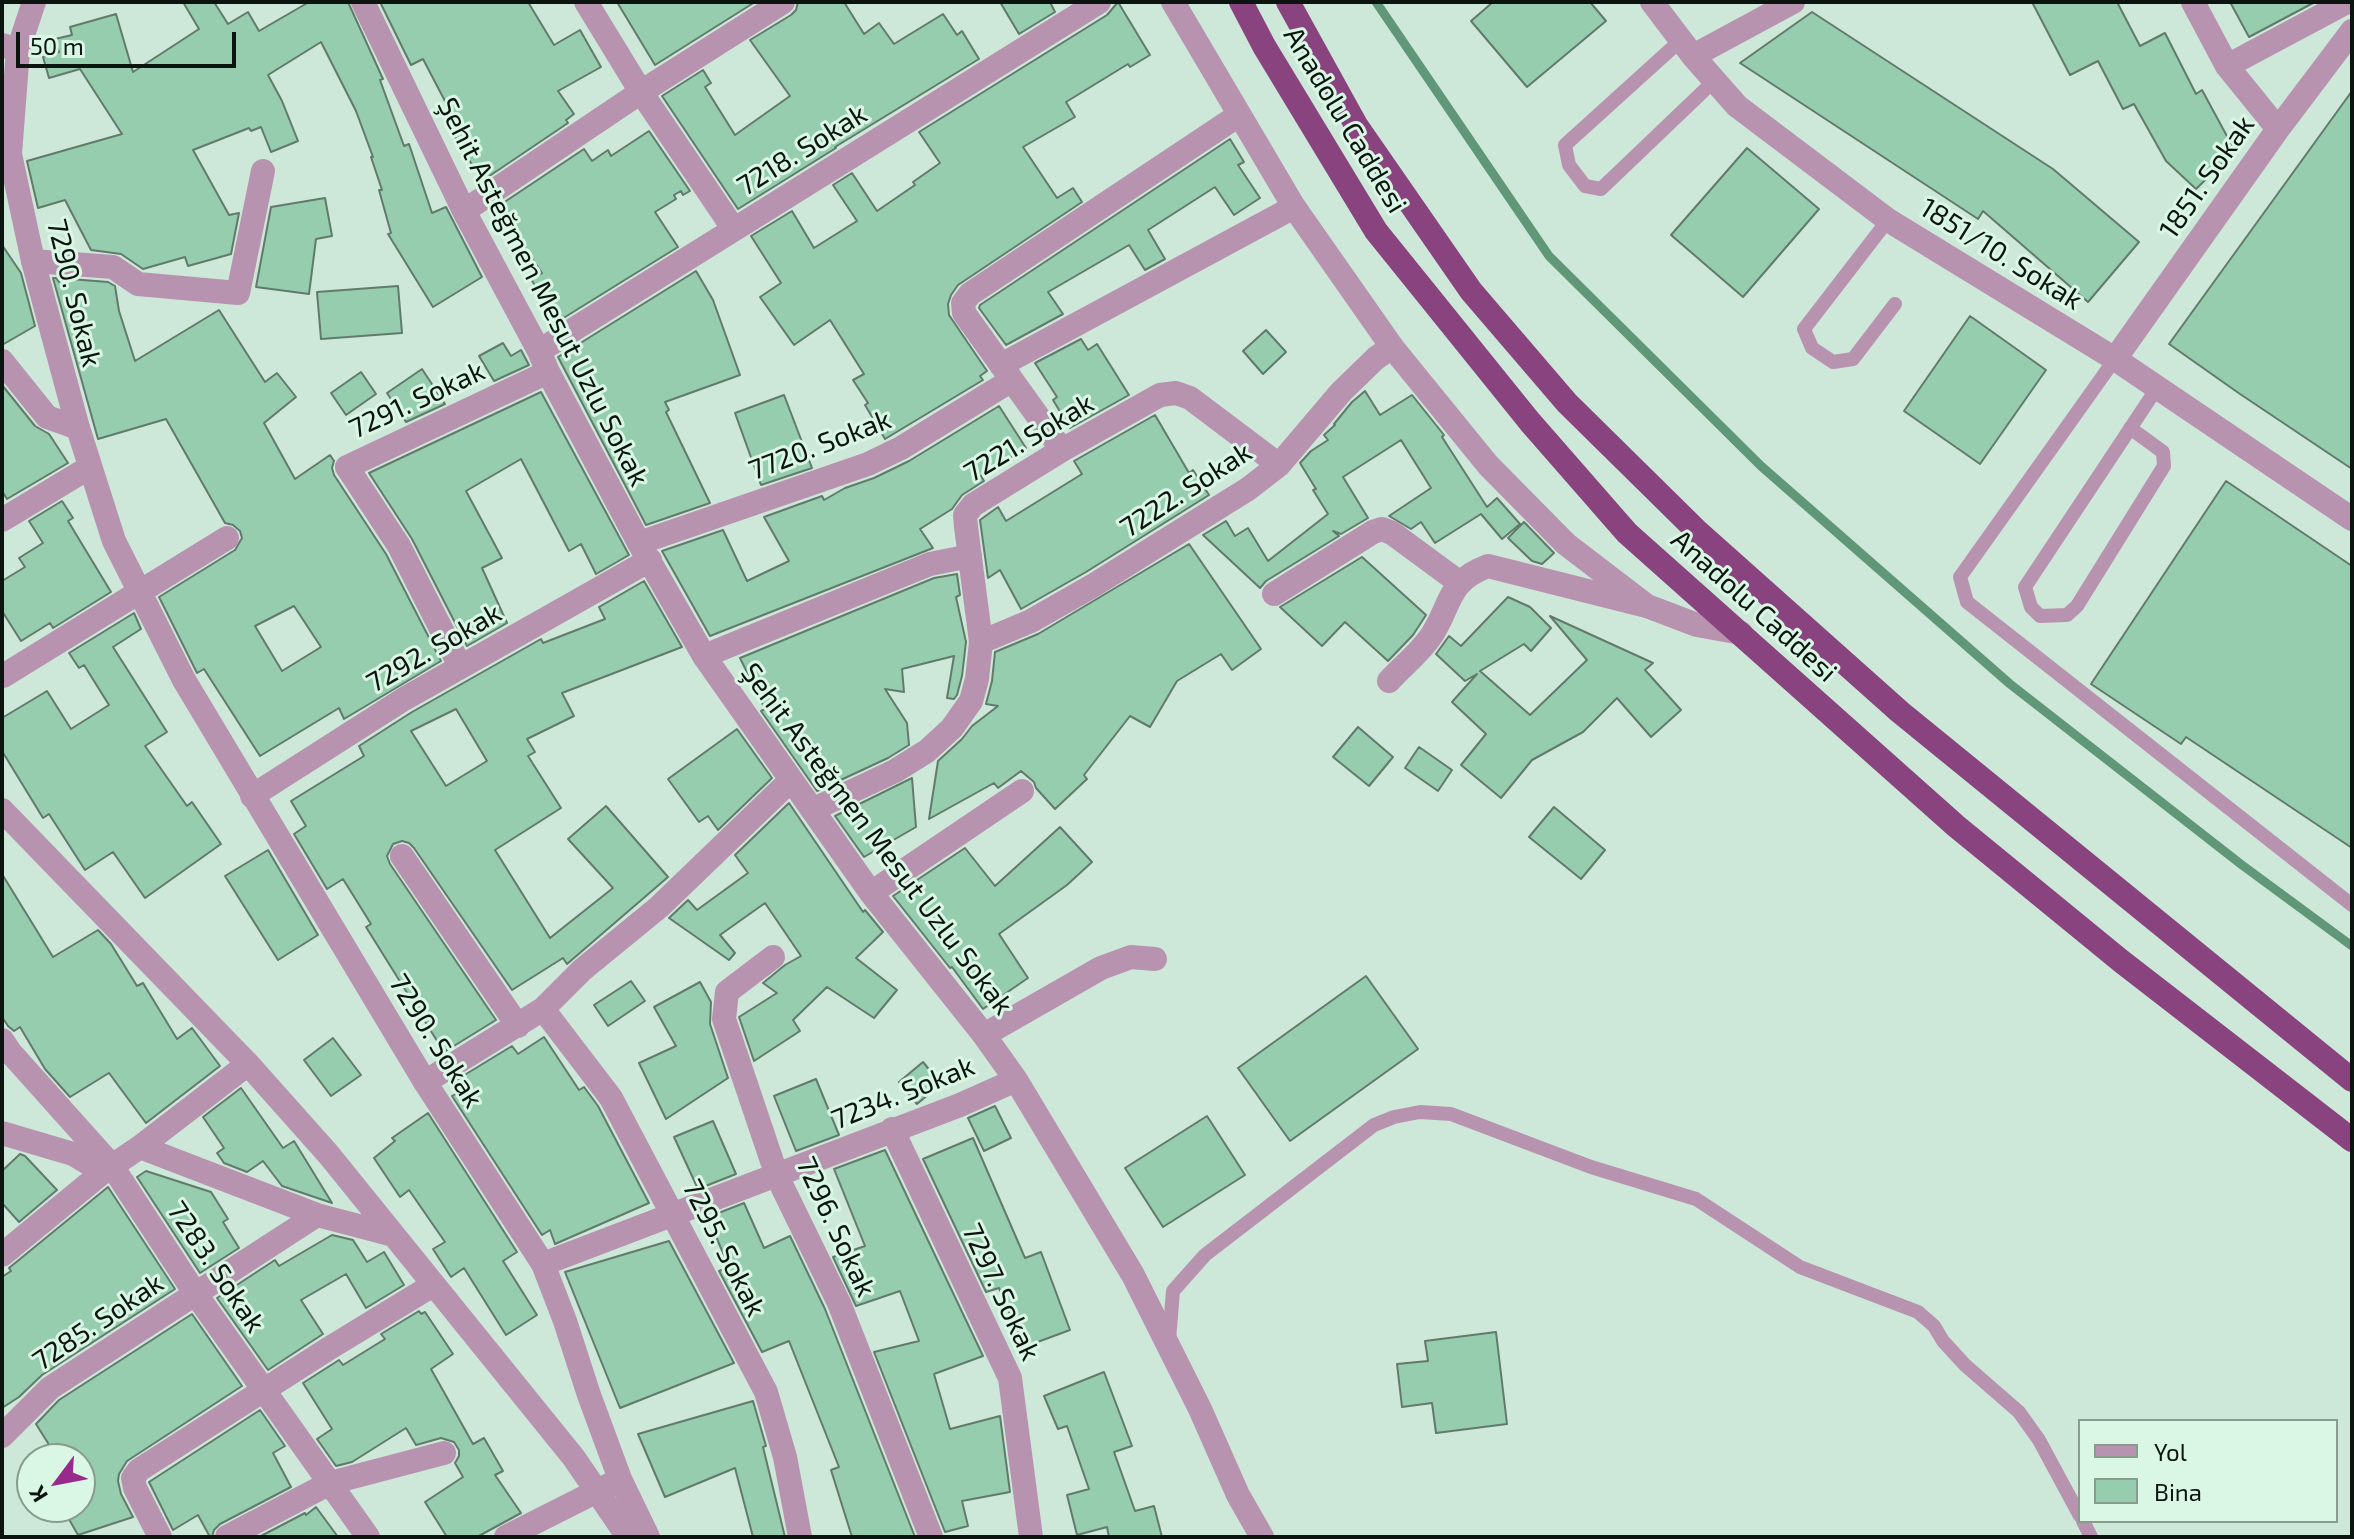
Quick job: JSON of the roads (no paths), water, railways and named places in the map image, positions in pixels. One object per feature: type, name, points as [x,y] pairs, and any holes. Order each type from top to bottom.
[{"type":"highway","name":"Anadolu Caddesi","points":[[1241,2],[1264,46],[1376,231],[1530,422],[1627,533],[1968,835],[2121,961],[2352,1140]]},
{"type":"highway","name":"Anadolu Caddesi","points":[[1288,2],[1356,125],[1471,291],[1567,403],[1698,532],[1900,712],[2352,1080]]},
{"type":"street","name":"7290. Sokak","points":[[34,2],[10,48],[10,154],[33,261],[78,428],[114,541],[184,680],[252,796],[425,1082],[543,1264],[619,1480],[648,1537]]},
{"type":"street","name":"Şehit Asteğmen Mesut Uzlu Sokak","points":[[363,2],[464,211],[644,552],[704,656],[871,893],[1016,1080],[1133,1275],[1200,1409],[1238,1495],[1262,1537]]},
{"type":"street","points":[[586,2],[641,92],[733,228]]},
{"type":"street","points":[[464,211],[641,92],[783,2]]},
{"type":"street","name":"7218. Sokak","points":[[543,362],[733,228],[1099,2]]},
{"type":"street","points":[[1173,2],[1294,207],[1392,347],[1488,465],[1566,544],[1647,606]]},
{"type":"street","name":"1851/10. Sokak","points":[[1652,2],[1737,106],[1888,220],[2115,359],[2352,519]]},
{"type":"street","points":[[1687,48],[1793,2]]},
{"type":"street","points":[[2193,2],[2227,66],[2278,129]]},
{"type":"street","points":[[2227,66],[2347,2]]},
{"type":"street","name":"1851. Sokak","points":[[2115,359],[2278,129],[2352,31]]},
{"type":"street","points":[[1062,450],[964,313],[963,303],[970,294],[1239,115]]},
{"type":"street","points":[[33,261],[113,267],[138,284],[238,293],[263,171]]},
{"type":"street","name":"7720. Sokak","points":[[644,552],[868,464],[901,448],[1006,372],[1294,207]]},
{"type":"street","name":"7222. Sokak","points":[[981,642],[1031,621],[1094,585],[1248,489],[1279,465],[1341,392],[1392,347]]},
{"type":"street","points":[[2,361],[47,417],[78,428]]},
{"type":"street","name":"7291. Sokak","points":[[460,666],[399,546],[347,467],[543,362]]},
{"type":"street","name":"7221. Sokak","points":[[814,809],[895,771],[927,751],[952,728],[971,701],[981,642],[965,515],[973,505],[1160,395],[1176,393],[1190,398],[1279,465]]},
{"type":"street","points":[[2,520],[90,467]]},
{"type":"street","points":[[1274,594],[1382,529],[1392,533],[1460,583]]},
{"type":"street","points":[[3,676],[227,538]]},
{"type":"street","name":"7292. Sokak","points":[[252,796],[644,552]]},
{"type":"street","points":[[704,656],[930,564],[970,556]]},
{"type":"street","points":[[1389,681],[1430,638],[1449,597],[1460,583],[1472,572],[1488,566],[1647,606],[1697,625],[1741,633]]},
{"type":"street","points":[[425,1082],[543,1009],[582,970],[659,907],[791,780]]},
{"type":"street","points":[[871,893],[1022,791]]},
{"type":"street","points":[[2,810],[248,1064],[329,1155],[574,1458],[628,1537]]},
{"type":"street","points":[[402,856],[518,1026]]},
{"type":"street","name":"7296. Sokak","points":[[773,957],[727,992],[724,1019],[777,1176],[839,1303],[931,1537]]},
{"type":"street","points":[[984,1035],[1101,968],[1131,957],[1155,959]]},
{"type":"street","name":"7295. Sokak","points":[[543,1009],[611,1098],[766,1392],[785,1457],[800,1537]]},
{"type":"street","name":"7283. Sokak","points":[[5,1050],[108,1169],[368,1537]]},
{"type":"street","points":[[2,1255],[108,1169],[248,1064]]},
{"type":"street","name":"7234. Sokak","points":[[543,1264],[960,1105],[1016,1080]]},
{"type":"street","name":"7297. Sokak","points":[[892,1129],[1010,1378],[1031,1537]]},
{"type":"street","points":[[2,1133],[73,1154],[108,1169]]},
{"type":"street","points":[[140,1147],[317,1215],[393,1235]]},
{"type":"street","name":"7285. Sokak","points":[[2,1436],[50,1388],[317,1215]]},
{"type":"street","points":[[160,1537],[135,1488],[133,1478],[139,1470],[433,1285]]},
{"type":"street","points":[[227,1537],[330,1483],[444,1453]]},
{"type":"street","points":[[506,1537],[619,1480]]},
{"type":"lane","points":[[1687,48],[1565,145],[1569,165],[1585,186],[1601,189],[1714,81]]},
{"type":"lane","points":[[1888,220],[1804,329],[1812,348],[1833,362],[1853,359],[1895,304]]},
{"type":"lane","points":[[2115,359],[1960,577],[1967,602],[2352,905]]},
{"type":"lane","points":[[2130,428],[2163,452],[2164,466],[2077,606],[2067,615],[2040,616],[2031,607],[2025,587],[2130,428],[2157,388]]},
{"type":"lane","points":[[1169,1346],[1173,1291],[1205,1255],[1374,1125],[1420,1112],[1451,1114],[1591,1167],[1696,1199],[1800,1267],[1918,1312],[1934,1326],[1965,1365],[2019,1412],[2039,1440],[2078,1512]]},
{"type":"waterway","points":[[1376,2],[1549,256],[1761,466],[2010,684],[2242,865],[2352,946]]}]
